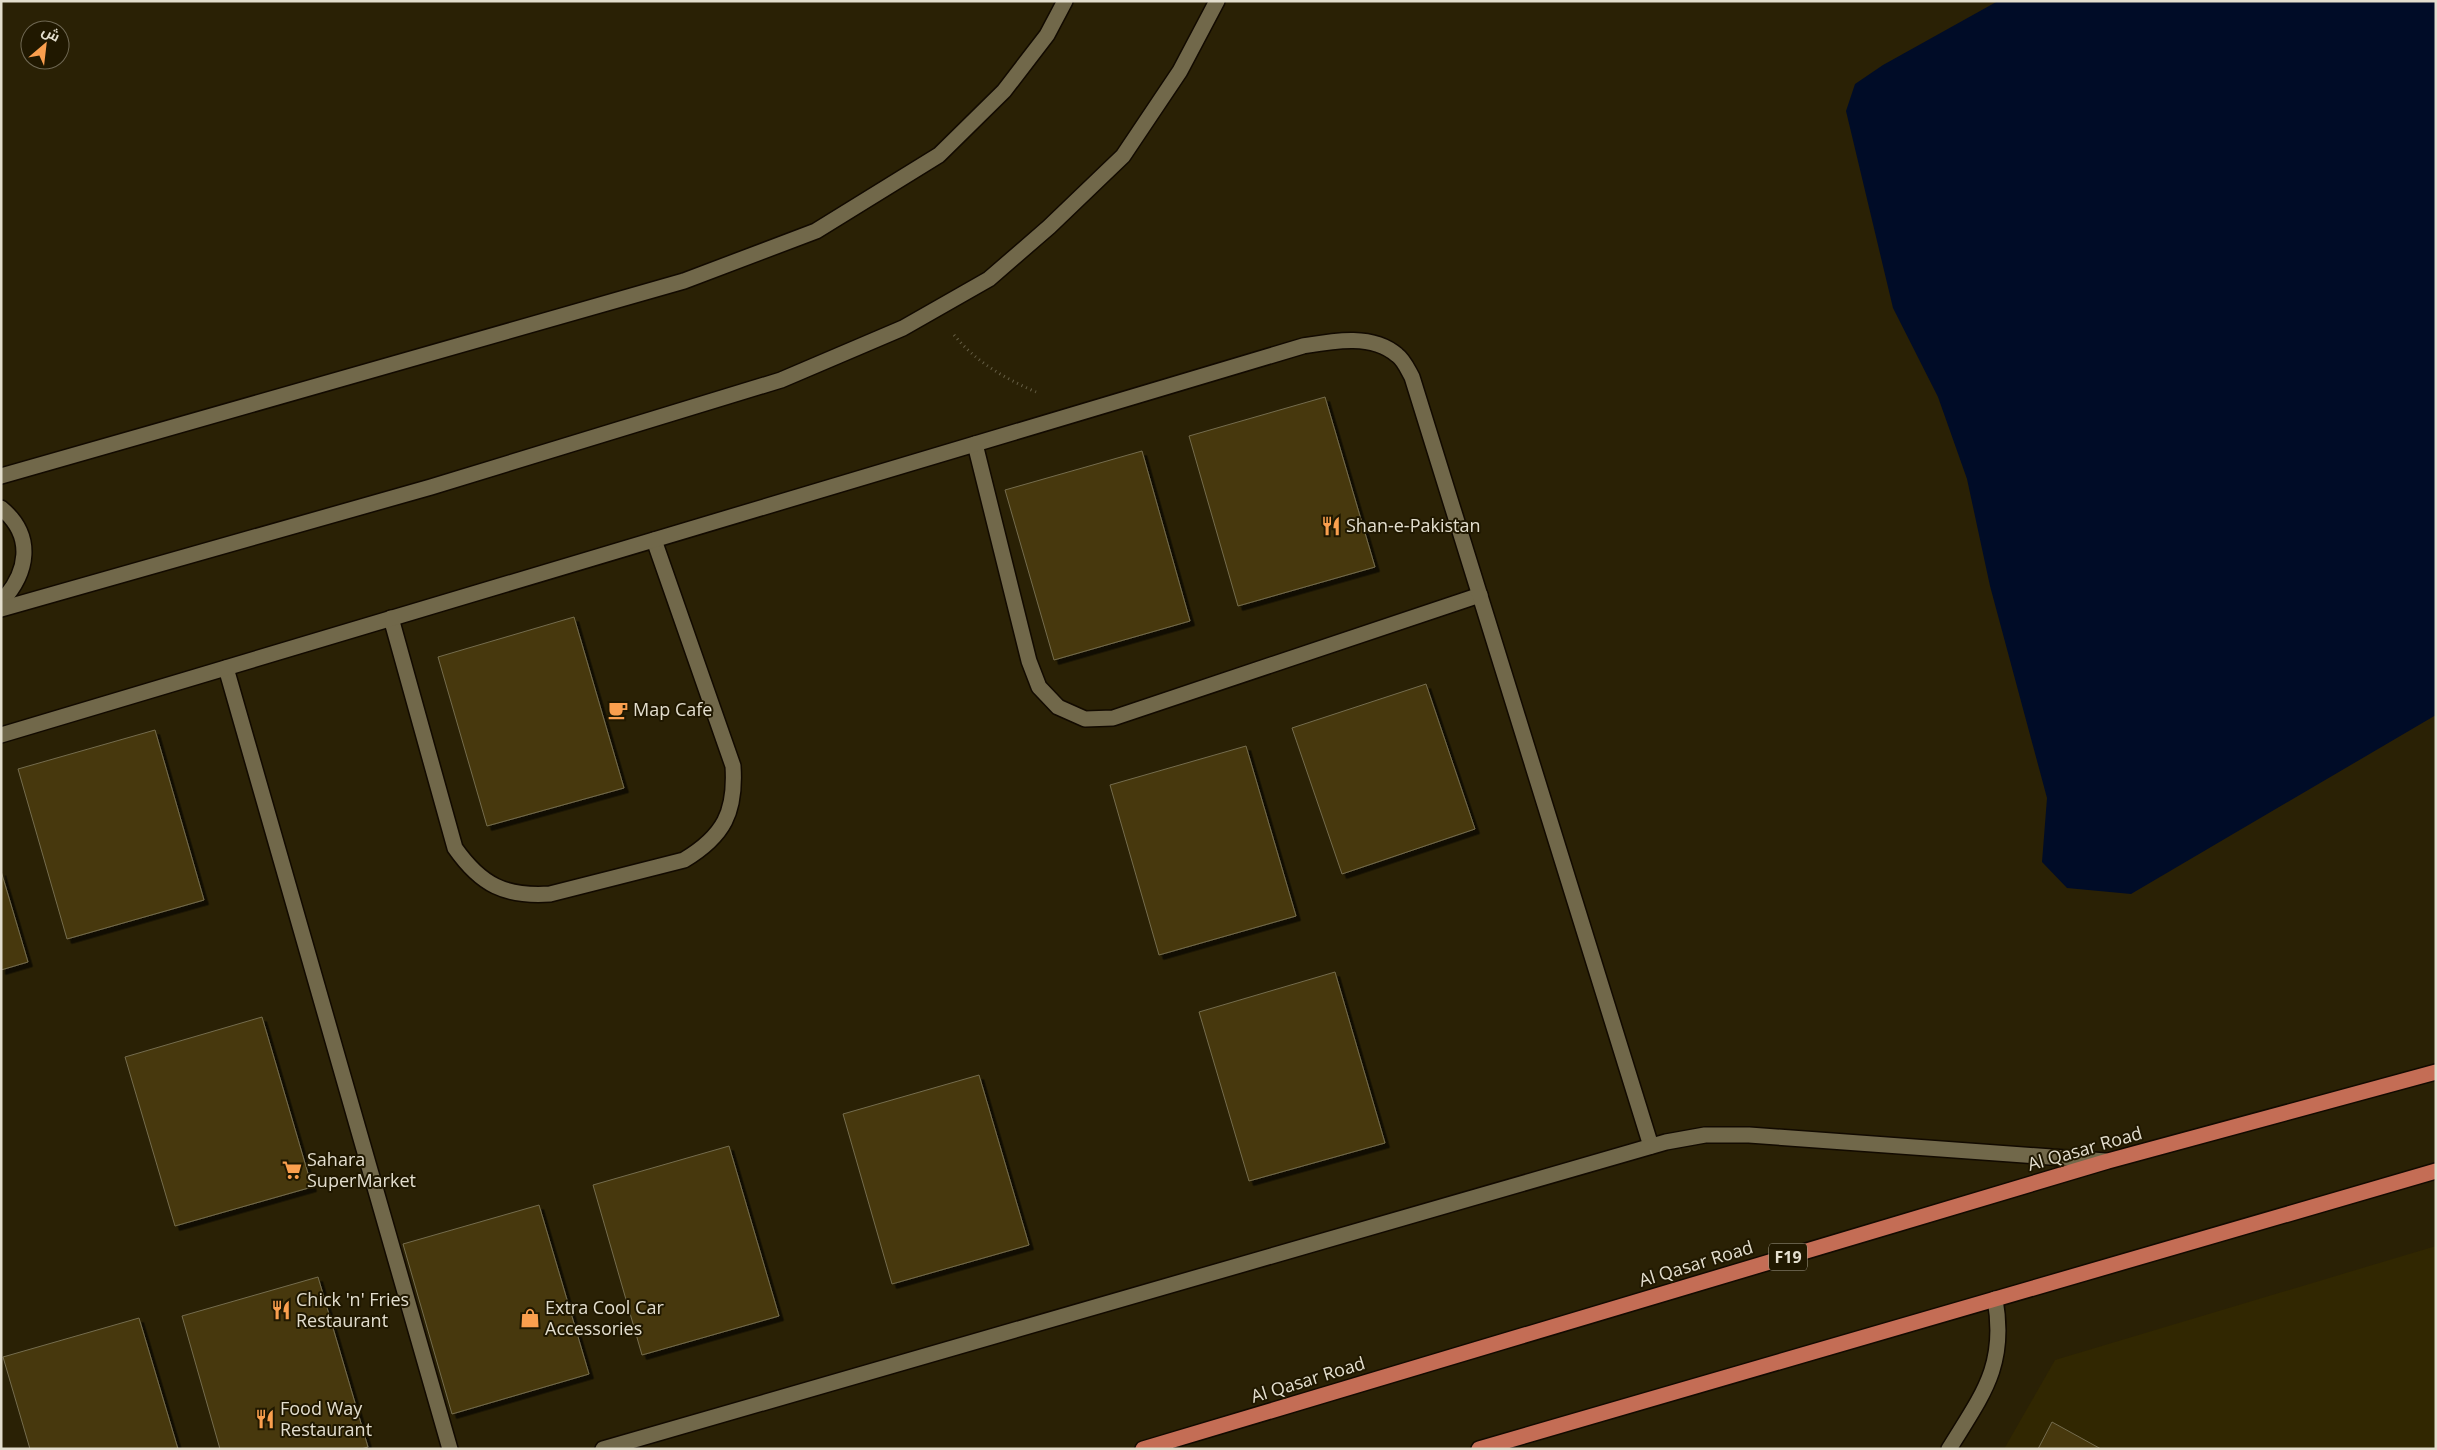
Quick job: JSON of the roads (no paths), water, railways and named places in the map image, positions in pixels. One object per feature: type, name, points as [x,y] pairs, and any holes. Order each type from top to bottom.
[{"type":"main road","name":"Al Qasar Road","points":[[1142,1449],[2108,1162],[2436,1072]]},
{"type":"main road","points":[[1479,1449],[2436,1171]]},
{"type":"street","points":[[1,476],[684,281],[816,231],[939,155],[1004,92],[1046,35],[1065,1]]},
{"type":"street","points":[[1,609],[431,488],[781,380],[903,328],[989,279],[1048,227],[1123,156],[1180,71],[1217,1]]},
{"type":"street","points":[[1,735],[1302,346],[1340,339],[1382,346],[1398,355],[1412,378],[1650,1146]]},
{"type":"street","points":[[974,444],[1029,661],[1038,687],[1058,707],[1085,719],[1113,718],[1480,596]]},
{"type":"street","points":[[1,508],[10,516],[23,539],[24,564],[12,590],[1,602]]},
{"type":"street","points":[[391,618],[455,848],[468,866],[485,881],[505,891],[528,895],[550,894],[684,860],[709,843],[720,831],[730,811],[735,789],[734,766],[654,540]]},
{"type":"street","points":[[226,668],[450,1449]]},
{"type":"street","points":[[603,1449],[1650,1146],[1706,1135],[1749,1135],[2108,1162]]},
{"type":"street","points":[[1949,1449],[1988,1383],[1995,1363],[1999,1342],[1995,1299]]},
{"type":"water","points":[[1998,1],[2436,1],[2436,715],[2131,894],[2067,888],[2042,862],[2047,798],[1990,586],[1967,479],[1938,397],[1893,308],[1846,111],[1855,84],[1883,65]]},
{"type":"place","name":"Shan-e-Pakistan","points":[[1331,526]]},
{"type":"place","name":"Map Cafe","points":[[618,710]]},
{"type":"place","name":"Sahara SuperMarket","points":[[292,1170]]},
{"type":"place","name":"Chick 'n' Fries Restaurant","points":[[281,1310]]},
{"type":"place","name":"Extra Cool Car Accessories","points":[[530,1318]]},
{"type":"place","name":"Food Way Restaurant","points":[[265,1419]]}]
